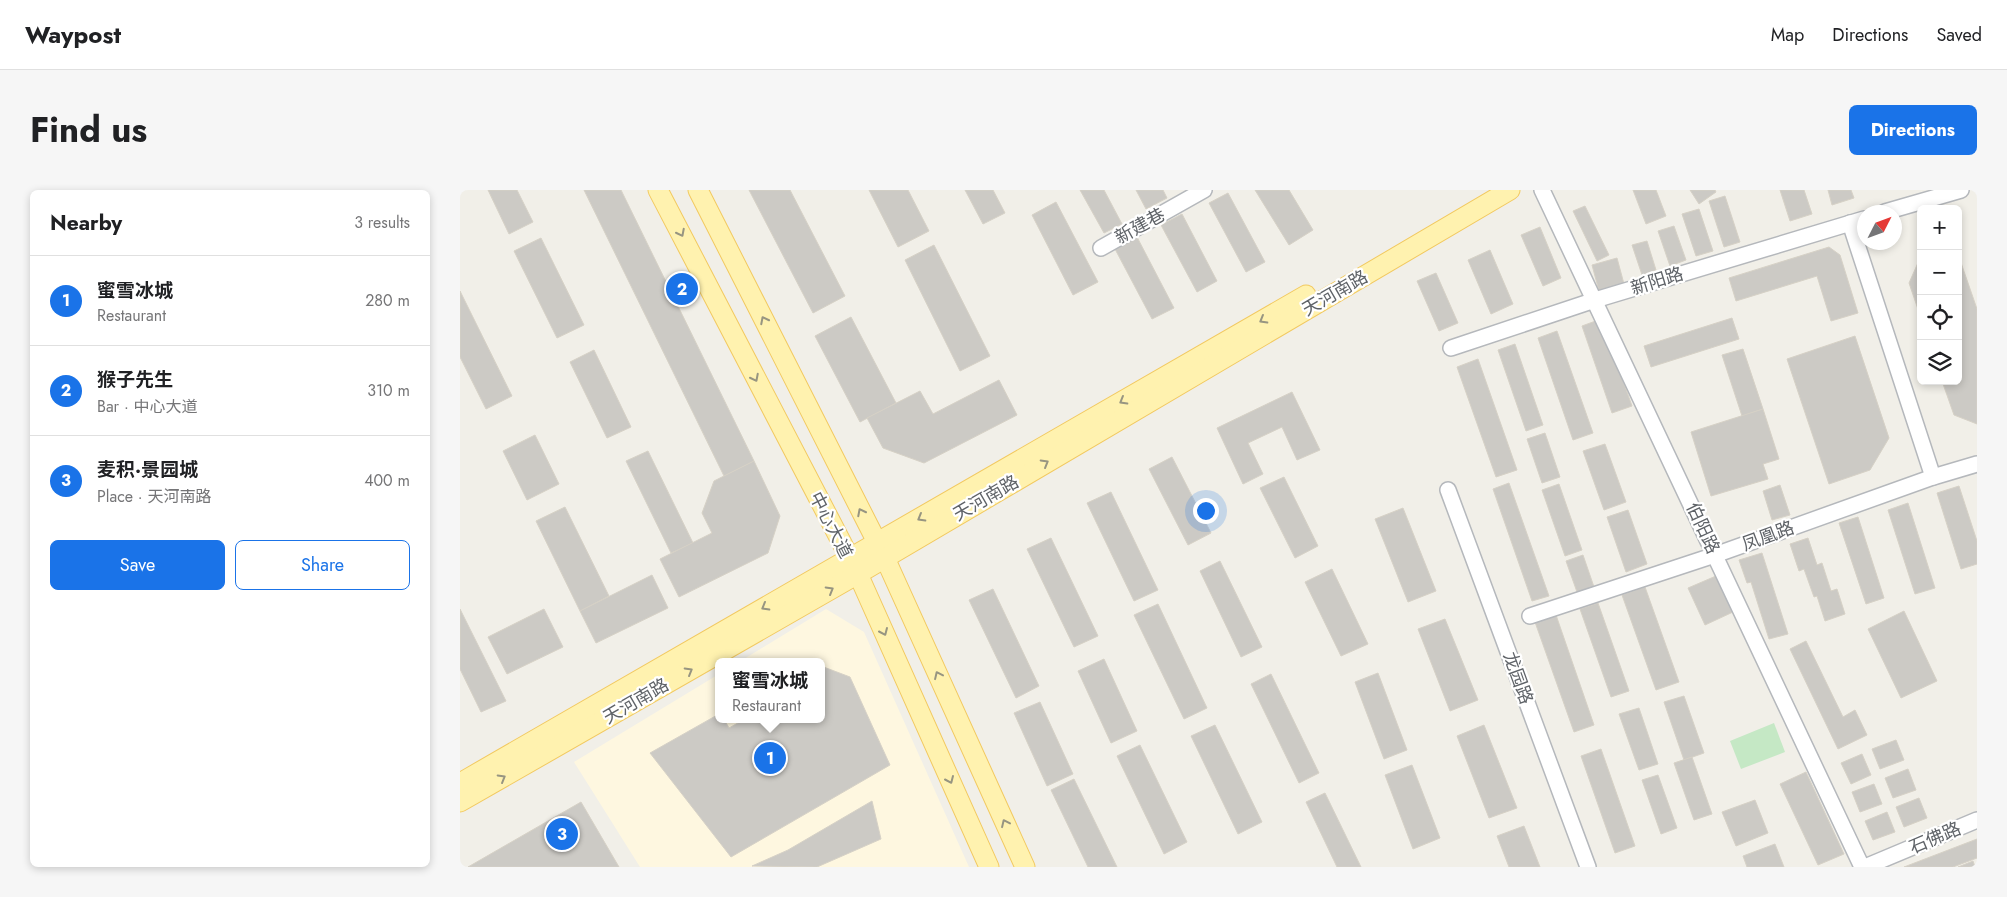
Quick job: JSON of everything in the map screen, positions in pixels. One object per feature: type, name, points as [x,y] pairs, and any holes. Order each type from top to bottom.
[{"type":"main road","name":"中心大道","points":[[658,190],[853,567],[989,867]]},
{"type":"main road","name":"中心大道","points":[[698,190],[881,551],[1025,867]]},
{"type":"main road","name":"天河南路","points":[[881,551],[1487,190]]},
{"type":"main road","name":"天河南路","points":[[460,783],[853,567],[1510,190]]},
{"type":"main road","name":"天河南路","points":[[460,802],[853,567]]},
{"type":"street","name":"新建巷","points":[[1101,248],[1204,190]]},
{"type":"street","name":"伯阳路","points":[[1542,190],[1864,867]]},
{"type":"street","points":[[1902,207],[1960,190]]},
{"type":"street","name":"新阳路","points":[[1451,348],[1595,300],[1857,221]]},
{"type":"street","points":[[1850,223],[1933,477]]},
{"type":"street","name":"凤凰路","points":[[1530,616],[1716,555],[1933,477],[1977,464]]},
{"type":"street","name":"龙园路","points":[[1448,490],[1588,867]]},
{"type":"street","name":"石佛路","points":[[1864,867],[1977,820]]},
{"type":"shaded area","points":[[826,609],[864,632],[969,867],[640,867],[574,762],[715,676],[715,723],[825,723],[825,658],[746,658]]},
{"type":"green space","points":[[1774,723],[1785,752],[1741,769],[1730,741]]},
{"type":"building","points":[[488,190],[517,190],[533,222],[509,234]]},
{"type":"building","points":[[584,190],[621,190],[754,461],[724,476]]},
{"type":"building","points":[[749,190],[790,190],[845,296],[813,313]]},
{"type":"building","points":[[869,190],[908,190],[929,231],[898,247]]},
{"type":"building","points":[[965,190],[993,190],[1005,213],[983,224]]},
{"type":"building","points":[[1080,190],[1104,190],[1122,224],[1104,233]]},
{"type":"building","points":[[1136,190],[1163,190],[1167,198],[1146,209]]},
{"type":"building","points":[[1255,190],[1289,190],[1313,230],[1289,245]]},
{"type":"building","points":[[1633,190],[1656,190],[1666,216],[1646,224]]},
{"type":"building","points":[[1690,190],[1715,190],[1716,192],[1699,204]]},
{"type":"building","points":[[1780,190],[1804,190],[1812,214],[1790,221]]},
{"type":"building","points":[[1828,190],[1851,190],[1854,198],[1832,205]]},
{"type":"building","points":[[1228,193],[1265,262],[1246,272],[1209,203]]},
{"type":"building","points":[[1725,196],[1740,242],[1724,247],[1709,201]]},
{"type":"building","points":[[1056,202],[1098,282],[1073,295],[1032,215]]},
{"type":"building","points":[[1585,206],[1609,255],[1597,261],[1573,211]]},
{"type":"building","points":[[1699,209],[1713,251],[1696,256],[1682,214]]},
{"type":"building","points":[[1182,214],[1217,281],[1197,292],[1161,225]]},
{"type":"building","points":[[1674,226],[1686,260],[1670,266],[1658,231]]},
{"type":"building","points":[[1540,227],[1561,278],[1543,286],[1521,235]]},
{"type":"building","points":[[1137,237],[1174,308],[1152,319],[1115,249]]},
{"type":"building","points":[[541,238],[584,325],[557,338],[514,251]]},
{"type":"building","points":[[1647,241],[1656,270],[1642,275],[1632,245]]},
{"type":"building","points":[[934,245],[990,356],[960,371],[905,260]]},
{"type":"building","points":[[1829,247],[1840,255],[1858,313],[1831,321],[1817,276],[1736,301],[1729,278]]},
{"type":"building","points":[[1490,250],[1513,304],[1491,314],[1468,260]]},
{"type":"building","points":[[1617,258],[1624,284],[1599,291],[1592,265]]},
{"type":"building","points":[[1917,265],[1917,306],[1909,283]]},
{"type":"building","points":[[1962,266],[1977,309],[1977,424],[1954,415],[1943,385],[1962,385]]},
{"type":"building","points":[[1436,273],[1458,323],[1439,331],[1417,281]]},
{"type":"building","points":[[460,291],[512,396],[486,409],[460,357]]},
{"type":"building","points":[[851,317],[896,403],[860,422],[815,336]]},
{"type":"building","points":[[1732,318],[1739,339],[1651,367],[1644,346]]},
{"type":"building","points":[[1601,319],[1632,406],[1612,413],[1582,326]]},
{"type":"building","points":[[1557,331],[1593,433],[1573,440],[1538,338]]},
{"type":"building","points":[[1855,336],[1889,438],[1870,470],[1829,484],[1787,359]]},
{"type":"building","points":[[1515,344],[1543,425],[1526,431],[1498,350]]},
{"type":"building","points":[[1743,349],[1763,409],[1742,416],[1722,355]]},
{"type":"building","points":[[594,350],[631,427],[607,438],[570,362]]},
{"type":"building","points":[[1478,359],[1517,470],[1496,477],[1457,367]]},
{"type":"building","points":[[999,380],[1017,415],[924,463],[883,448],[867,418],[920,391],[933,414]]},
{"type":"building","points":[[1292,392],[1320,450],[1297,460],[1282,427],[1248,443],[1263,474],[1243,484],[1217,428]]},
{"type":"building","points":[[1763,409],[1779,459],[1763,464],[1768,479],[1711,496],[1691,432]]},
{"type":"building","points":[[1545,433],[1560,477],[1542,483],[1527,439]]},
{"type":"building","points":[[535,435],[559,484],[527,500],[503,451]]},
{"type":"building","points":[[1605,444],[1626,502],[1604,510],[1583,451]]},
{"type":"building","points":[[648,451],[693,543],[671,553],[626,461]]},
{"type":"building","points":[[1172,457],[1211,533],[1188,545],[1149,469]]},
{"type":"building","points":[[754,461],[780,516],[768,553],[679,597],[660,559],[712,533],[702,513],[714,481]]},
{"type":"building","points":[[1284,477],[1318,546],[1295,558],[1260,488]]},
{"type":"building","points":[[1509,483],[1549,596],[1532,601],[1493,489]]},
{"type":"building","points":[[1559,484],[1582,550],[1565,556],[1542,490]]},
{"type":"building","points":[[1780,485],[1790,515],[1772,520],[1763,491]]},
{"type":"building","points":[[1959,486],[1977,541],[1977,564],[1961,569],[1937,493]]},
{"type":"building","points":[[1111,492],[1158,590],[1134,601],[1087,503]]},
{"type":"building","points":[[1908,503],[1935,588],[1915,594],[1888,510]]},
{"type":"building","points":[[565,507],[609,596],[580,611],[536,521]]},
{"type":"building","points":[[1403,508],[1436,591],[1408,602],[1375,519]]},
{"type":"building","points":[[1628,510],[1647,564],[1626,572],[1607,517]]},
{"type":"building","points":[[1858,517],[1884,598],[1866,604],[1839,523]]},
{"type":"building","points":[[1051,538],[1098,636],[1074,647],[1027,549]]},
{"type":"building","points":[[1808,538],[1817,565],[1822,563],[1831,591],[1837,589],[1845,614],[1825,621],[1817,596],[1814,597],[1804,569],[1799,571],[1790,544]]},
{"type":"building","points":[[1762,553],[1788,634],[1769,639],[1751,582],[1747,583],[1739,560]]},
{"type":"building","points":[[1583,555],[1594,587],[1577,592],[1566,561]]},
{"type":"building","points":[[1220,561],[1262,647],[1241,657],[1200,571]]},
{"type":"building","points":[[1332,569],[1368,644],[1341,656],[1305,582]]},
{"type":"building","points":[[652,575],[668,608],[596,643],[580,611]]},
{"type":"building","points":[[1716,576],[1733,612],[1705,625],[1688,588]]},
{"type":"building","points":[[1645,587],[1679,682],[1656,690],[1622,595]]},
{"type":"building","points":[[993,589],[1039,686],[1016,698],[969,600]]},
{"type":"building","points":[[1598,603],[1629,691],[1611,697],[1580,609]]},
{"type":"building","points":[[1158,604],[1207,708],[1184,719],[1134,615]]},
{"type":"building","points":[[460,609],[506,701],[481,712],[460,669]]},
{"type":"building","points":[[544,609],[563,647],[507,674],[488,637]]},
{"type":"building","points":[[1904,611],[1937,681],[1901,698],[1868,629]]},
{"type":"building","points":[[1556,615],[1594,725],[1574,732],[1535,622]]},
{"type":"building","points":[[1445,619],[1478,700],[1450,711],[1418,629]]},
{"type":"building","points":[[1806,641],[1843,717],[1855,710],[1867,735],[1838,749],[1790,649]]},
{"type":"building","points":[[1104,659],[1137,731],[1111,743],[1078,671]]},
{"type":"building","points":[[825,668],[850,677],[890,765],[731,857],[650,753],[715,716],[715,723],[726,723],[729,728],[738,723],[825,723]]},
{"type":"building","points":[[1378,673],[1407,750],[1384,759],[1355,682]]},
{"type":"building","points":[[1271,674],[1319,773],[1299,783],[1251,684]]},
{"type":"building","points":[[1684,696],[1704,753],[1684,760],[1664,702]]},
{"type":"building","points":[[1040,702],[1073,774],[1047,786],[1014,713]]},
{"type":"building","points":[[1639,708],[1658,764],[1639,770],[1619,714]]},
{"type":"building","points":[[1215,725],[1262,822],[1238,834],[1191,736]]},
{"type":"building","points":[[1484,725],[1517,808],[1489,818],[1457,736]]},
{"type":"building","points":[[1896,740],[1904,760],[1880,769],[1872,749]]},
{"type":"building","points":[[1140,745],[1187,842],[1164,854],[1117,756]]},
{"type":"building","points":[[1601,749],[1635,846],[1615,853],[1581,756]]},
{"type":"building","points":[[1862,754],[1871,775],[1851,784],[1841,763]]},
{"type":"building","points":[[1692,757],[1712,814],[1694,820],[1674,763]]},
{"type":"building","points":[[1412,765],[1440,838],[1413,849],[1385,775]]},
{"type":"building","points":[[1908,769],[1916,790],[1893,798],[1885,778]]},
{"type":"building","points":[[1806,772],[1844,854],[1818,865],[1780,784]]},
{"type":"building","points":[[1658,775],[1677,828],[1661,834],[1642,780]]},
{"type":"building","points":[[1074,779],[1117,867],[1088,867],[1051,790]]},
{"type":"building","points":[[1874,784],[1882,804],[1860,812],[1852,792]]},
{"type":"building","points":[[1325,793],[1361,867],[1337,867],[1306,802]]},
{"type":"building","points":[[1919,798],[1927,818],[1904,827],[1896,807]]},
{"type":"building","points":[[1755,800],[1768,833],[1736,846],[1722,812]]},
{"type":"building","points":[[872,801],[881,839],[817,867],[752,866],[788,850]]},
{"type":"building","points":[[581,802],[619,867],[468,867]]},
{"type":"building","points":[[1887,812],[1895,832],[1873,840],[1865,821]]},
{"type":"building","points":[[1524,826],[1540,867],[1509,867],[1497,836]]},
{"type":"building","points":[[1977,839],[1977,858],[1953,867],[1904,867]]},
{"type":"building","points":[[1775,844],[1784,867],[1747,867],[1743,856]]},
{"type":"building","points":[[1973,861],[1975,867],[1958,867]]},
{"type":"place","name":"猴子先生","points":[[682,289]]},
{"type":"place","name":"蜜雪冰城","points":[[770,758]]},
{"type":"place","name":"麦积·景园城","points":[[562,834]]}]
